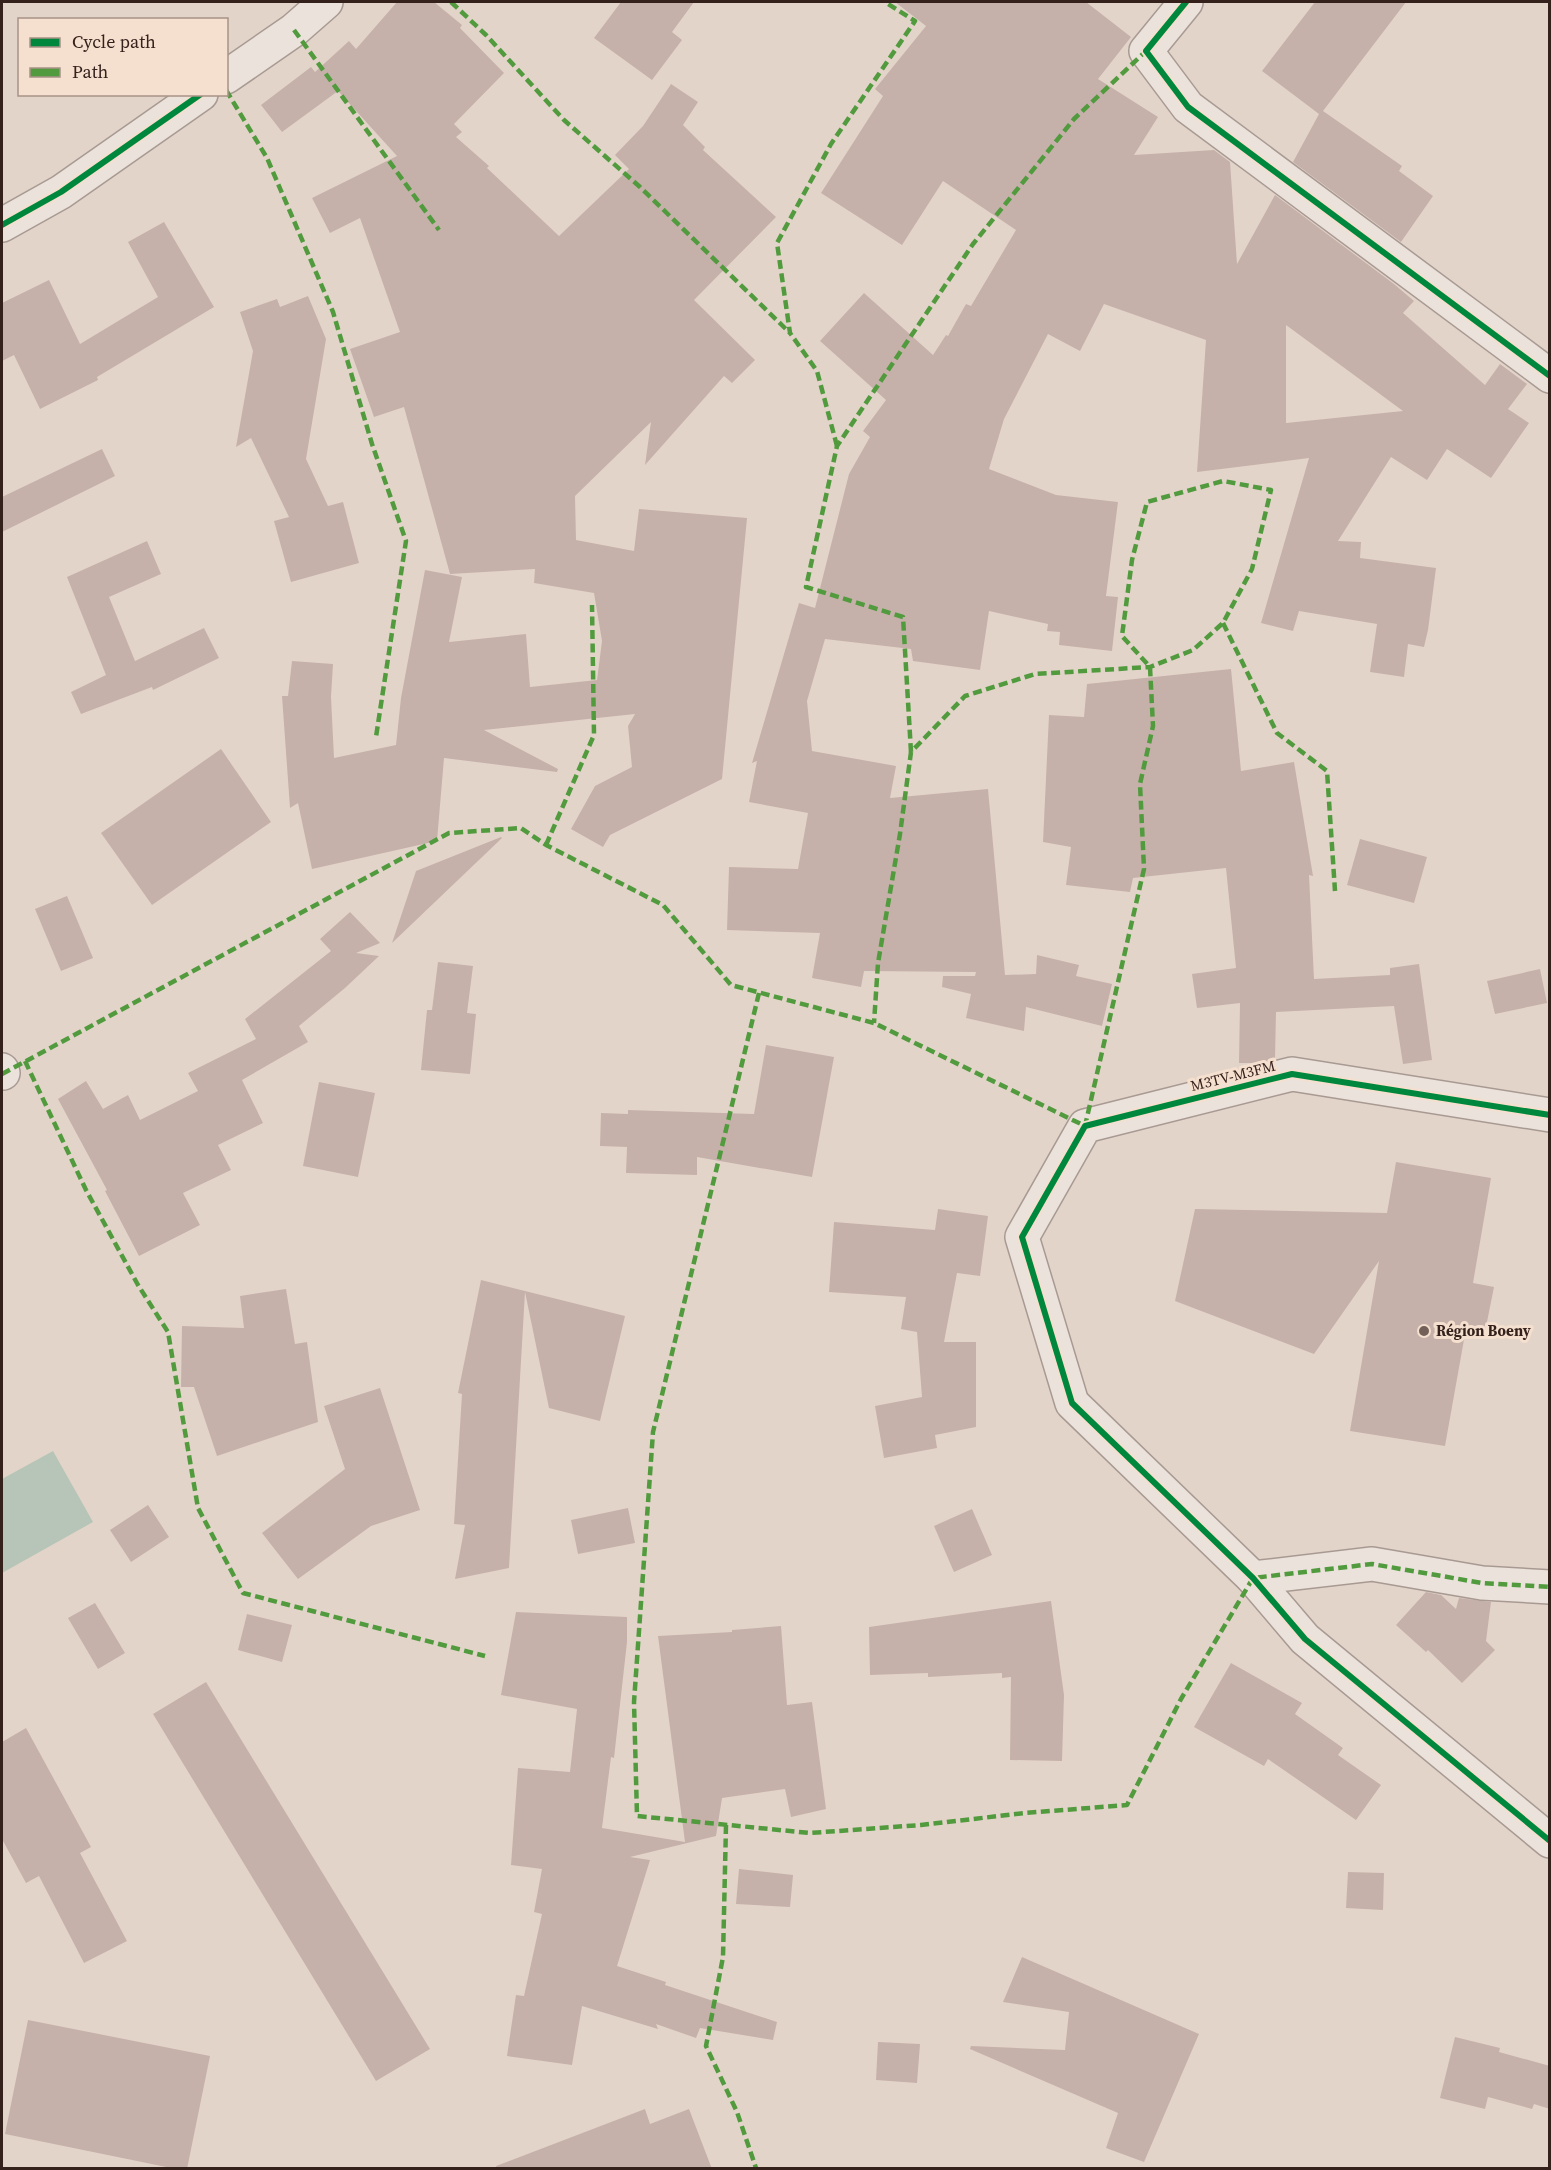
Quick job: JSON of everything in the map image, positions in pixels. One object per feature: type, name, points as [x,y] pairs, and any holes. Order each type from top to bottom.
[{"type":"street","points":[[228,76],[294,30],[326,2]]},
{"type":"street","points":[[1186,2],[1146,51],[1188,107],[1550,376]]},
{"type":"street","points":[[2,225],[61,192],[198,96]]},
{"type":"street","name":"M3TV-M3FM","points":[[1252,1578],[1072,1403],[1022,1237],[1084,1126],[1292,1074],[1550,1115]]},
{"type":"street","points":[[1252,1578],[1371,1564],[1482,1583],[1550,1587]]},
{"type":"street","points":[[1252,1578],[1305,1639],[1550,1841]]},
{"type":"shaded area","points":[[53,1451],[93,1522],[2,1573],[2,1479]]},
{"type":"building","points":[[397,2],[434,2],[462,25],[460,28],[504,73],[454,124],[462,132],[456,137],[489,166],[487,168],[559,236],[629,169],[615,155],[643,126],[671,84],[698,102],[683,125],[705,147],[703,150],[776,217],[694,300],[755,360],[732,383],[724,376],[645,465],[651,422],[575,496],[576,540],[634,551],[639,509],[747,518],[722,779],[610,835],[603,847],[571,829],[595,786],[632,767],[628,726],[635,714],[484,730],[558,769],[557,772],[444,758],[437,841],[312,869],[298,803],[290,808],[282,696],[288,696],[292,661],[333,664],[331,697],[334,758],[396,745],[401,698],[425,570],[462,577],[449,642],[526,634],[530,687],[597,680],[602,641],[594,593],[534,583],[535,569],[450,574],[404,407],[374,417],[350,349],[400,332],[360,218],[330,233],[312,198],[397,156],[338,91],[282,132],[261,105],[311,67],[315,72],[349,41],[356,49]]},
{"type":"building","points":[[621,2],[694,2],[672,32],[682,40],[652,80],[594,38]]},
{"type":"building","points":[[895,2],[1086,2],[1131,37],[1098,79],[1158,117],[1134,155],[1214,150],[1230,162],[1237,264],[1275,195],[1414,301],[1403,313],[1485,385],[1500,364],[1527,384],[1508,409],[1529,423],[1491,478],[1447,449],[1427,480],[1391,457],[1338,541],[1361,542],[1360,558],[1436,568],[1424,647],[1408,644],[1404,677],[1370,672],[1377,624],[1299,611],[1293,631],[1261,623],[1309,458],[1197,472],[1206,340],[1104,304],[1080,351],[1048,334],[1004,419],[989,469],[1056,495],[1118,502],[1106,596],[1118,597],[1112,651],[1059,645],[1060,632],[1047,631],[1048,624],[989,611],[980,670],[913,661],[911,649],[825,639],[807,701],[812,751],[896,766],[890,798],[988,789],[1005,975],[1036,974],[1037,955],[1079,965],[1076,976],[1112,984],[1102,1026],[1026,1007],[1024,1031],[966,1018],[971,994],[942,987],[943,976],[975,976],[976,972],[864,971],[861,987],[812,978],[820,933],[727,930],[729,867],[798,869],[808,813],[749,802],[757,761],[752,763],[799,603],[815,608],[849,474],[870,437],[863,431],[886,400],[820,341],[864,293],[933,355],[946,335],[948,336],[966,304],[971,306],[1016,230],[943,181],[902,245],[821,193],[883,96],[875,89],[926,26]],"holes":[[[1286,325],[1403,411],[1286,423]]]},
{"type":"building","points":[[1315,2],[1406,2],[1323,111],[1402,166],[1399,171],[1433,196],[1401,242],[1293,162],[1319,114],[1262,71]]},
{"type":"building","points":[[164,222],[214,307],[97,377],[98,380],[40,409],[14,355],[2,361],[2,303],[49,280],[80,344],[158,297],[128,242]]},
{"type":"building","points":[[308,296],[326,339],[306,459],[328,506],[343,502],[359,563],[291,582],[274,521],[289,517],[251,438],[236,447],[253,351],[240,312],[277,299],[280,307]]},
{"type":"building","points":[[102,449],[115,476],[2,532],[2,497]]},
{"type":"building","points":[[147,541],[161,574],[109,597],[135,661],[204,628],[219,658],[153,690],[152,687],[81,714],[71,692],[106,675],[67,577]]},
{"type":"building","points":[[1231,669],[1241,771],[1294,762],[1313,876],[1309,875],[1314,979],[1390,975],[1390,968],[1419,964],[1432,1060],[1403,1064],[1394,1006],[1276,1012],[1275,1059],[1257,1063],[1239,1063],[1240,1003],[1197,1008],[1192,974],[1236,968],[1226,868],[1133,878],[1130,892],[1066,885],[1071,847],[1043,842],[1049,715],[1084,717],[1087,684]]},
{"type":"building","points":[[221,749],[271,822],[152,905],[101,833]]},
{"type":"building","points":[[502,838],[392,943],[416,871]]},
{"type":"building","points":[[1360,839],[1427,857],[1414,903],[1347,885]]},
{"type":"building","points":[[67,896],[93,958],[61,971],[35,909]]},
{"type":"building","points":[[350,912],[380,943],[356,953],[379,956],[299,1026],[308,1042],[242,1080],[263,1123],[218,1145],[231,1170],[183,1193],[200,1225],[139,1256],[105,1191],[107,1190],[58,1099],[86,1081],[103,1109],[128,1095],[140,1120],[198,1091],[188,1073],[256,1039],[245,1019],[331,951],[320,939]]},
{"type":"building","points":[[438,962],[473,966],[467,1013],[476,1014],[470,1074],[421,1070],[427,1010],[432,1010]]},
{"type":"building","points":[[1540,969],[1547,1003],[1495,1014],[1487,981]]},
{"type":"building","points":[[766,1045],[834,1057],[812,1177],[697,1157],[697,1175],[626,1173],[627,1147],[600,1146],[601,1113],[628,1114],[628,1110],[754,1114]]},
{"type":"building","points":[[319,1082],[375,1093],[358,1177],[303,1166]]},
{"type":"building","points":[[1396,1162],[1491,1178],[1473,1283],[1494,1287],[1484,1337],[1465,1334],[1445,1446],[1350,1431],[1379,1261],[1314,1354],[1175,1301],[1195,1209],[1387,1213]]},
{"type":"building","points":[[938,1209],[988,1216],[980,1276],[957,1273],[944,1342],[976,1342],[976,1427],[935,1435],[937,1448],[884,1458],[875,1406],[922,1397],[917,1332],[901,1329],[906,1297],[829,1292],[834,1222],[935,1230]]},
{"type":"building","points":[[481,1280],[625,1316],[600,1421],[549,1408],[525,1292],[509,1568],[455,1579],[465,1525],[454,1524],[462,1394],[458,1393]]},
{"type":"building","points":[[286,1289],[295,1344],[307,1342],[318,1422],[217,1456],[194,1387],[181,1387],[182,1326],[244,1328],[240,1296]]},
{"type":"building","points":[[380,1388],[420,1510],[371,1526],[298,1579],[262,1533],[345,1469],[324,1406]]},
{"type":"building","points":[[148,1505],[169,1537],[131,1562],[110,1530]]},
{"type":"building","points":[[628,1508],[635,1543],[578,1554],[571,1520]]},
{"type":"building","points":[[972,1509],[992,1555],[954,1572],[934,1526]]},
{"type":"building","points":[[1426,1592],[1441,1595],[1456,1609],[1459,1598],[1491,1602],[1486,1641],[1495,1650],[1462,1683],[1428,1650],[1426,1652],[1396,1625]]},
{"type":"building","points":[[1051,1601],[1064,1695],[1062,1761],[1010,1760],[1011,1677],[1002,1678],[1002,1673],[928,1677],[928,1673],[870,1675],[869,1627]]},
{"type":"building","points":[[95,1603],[125,1653],[98,1669],[68,1618]]},
{"type":"building","points":[[516,1612],[627,1617],[627,1642],[614,1758],[611,1757],[602,1828],[685,1842],[658,1636],[732,1632],[732,1630],[781,1626],[787,1705],[812,1702],[826,1809],[791,1817],[785,1789],[722,1798],[716,1836],[630,1857],[650,1860],[617,1966],[666,1982],[665,1985],[777,2022],[773,2040],[700,2028],[696,2038],[656,2024],[658,2029],[582,2006],[572,2065],[507,2056],[516,1995],[524,1996],[542,1914],[534,1912],[542,1869],[511,1865],[518,1768],[570,1772],[577,1709],[501,1695]]},
{"type":"building","points":[[247,1614],[292,1625],[282,1662],[238,1650]]},
{"type":"building","points":[[1231,1663],[1302,1703],[1295,1714],[1343,1748],[1338,1755],[1381,1785],[1356,1820],[1268,1759],[1264,1766],[1194,1727]]},
{"type":"building","points":[[206,1682],[430,2049],[376,2081],[153,1714]]},
{"type":"building","points":[[26,1728],[91,1847],[80,1853],[127,1941],[84,1963],[39,1876],[26,1883],[2,1839],[2,1742]]},
{"type":"building","points":[[739,1869],[793,1875],[790,1907],[736,1904]]},
{"type":"building","points":[[1348,1872],[1384,1873],[1383,1910],[1346,1908]]},
{"type":"building","points":[[1022,1957],[1199,2034],[1144,2162],[1106,2148],[1118,2113],[970,2049],[971,2046],[1065,2050],[1069,2012],[1003,2002]]},
{"type":"building","points":[[28,2020],[210,2056],[187,2169],[176,2169],[5,2134]]},
{"type":"building","points":[[1455,2037],[1500,2048],[1499,2052],[1550,2066],[1550,2109],[1534,2104],[1532,2109],[1488,2097],[1485,2109],[1440,2098]]},
{"type":"building","points":[[878,2042],[920,2044],[917,2083],[876,2080]]},
{"type":"building","points":[[645,2109],[650,2124],[689,2109],[712,2169],[497,2169],[496,2166]]},
{"type":"marked path","points":[[451,2],[486,35],[564,120],[640,187],[790,333]]},
{"type":"marked path","points":[[837,446],[817,371],[790,333],[777,243],[831,144],[915,21],[885,2]]},
{"type":"marked path","points":[[294,30],[439,230]]},
{"type":"marked path","points":[[911,752],[903,617],[806,587],[837,446],[973,244],[1074,119],[1146,51]]},
{"type":"marked path","points":[[228,93],[267,158],[333,312],[372,444],[406,541],[376,737]]},
{"type":"marked path","points":[[2,1074],[449,833],[521,828],[546,845],[663,905],[731,985],[874,1023],[1085,1126],[1144,869],[1140,784],[1153,726],[1150,667],[1122,636],[1132,560],[1147,502],[1223,481],[1271,490],[1252,569],[1223,623],[1193,650],[1150,667],[1035,674],[965,696],[911,752],[900,834],[878,963],[874,1023]]},
{"type":"marked path","points":[[546,845],[594,735],[592,605]]},
{"type":"marked path","points":[[1223,623],[1277,733],[1327,771],[1335,891]]},
{"type":"marked path","points":[[759,993],[653,1432],[634,1702],[637,1816],[810,1833],[1127,1805],[1181,1699],[1253,1578],[1372,1564],[1482,1583],[1550,1587]]},
{"type":"marked path","points":[[25,1061],[86,1190],[138,1285],[168,1332],[198,1508],[243,1593],[485,1656]]},
{"type":"marked path","points":[[726,1825],[723,1957],[706,2046],[737,2112],[756,2168]]},
{"type":"cycle path","points":[[1186,2],[1146,51],[1188,107],[1550,376]]},
{"type":"cycle path","points":[[2,225],[61,192],[198,96]]},
{"type":"cycle path","points":[[1550,1115],[1292,1074],[1085,1126],[1022,1237],[1072,1403],[1253,1578],[1305,1639],[1550,1841]]},
{"type":"place","name":"Région Boeny","points":[[1424,1331]]}]
